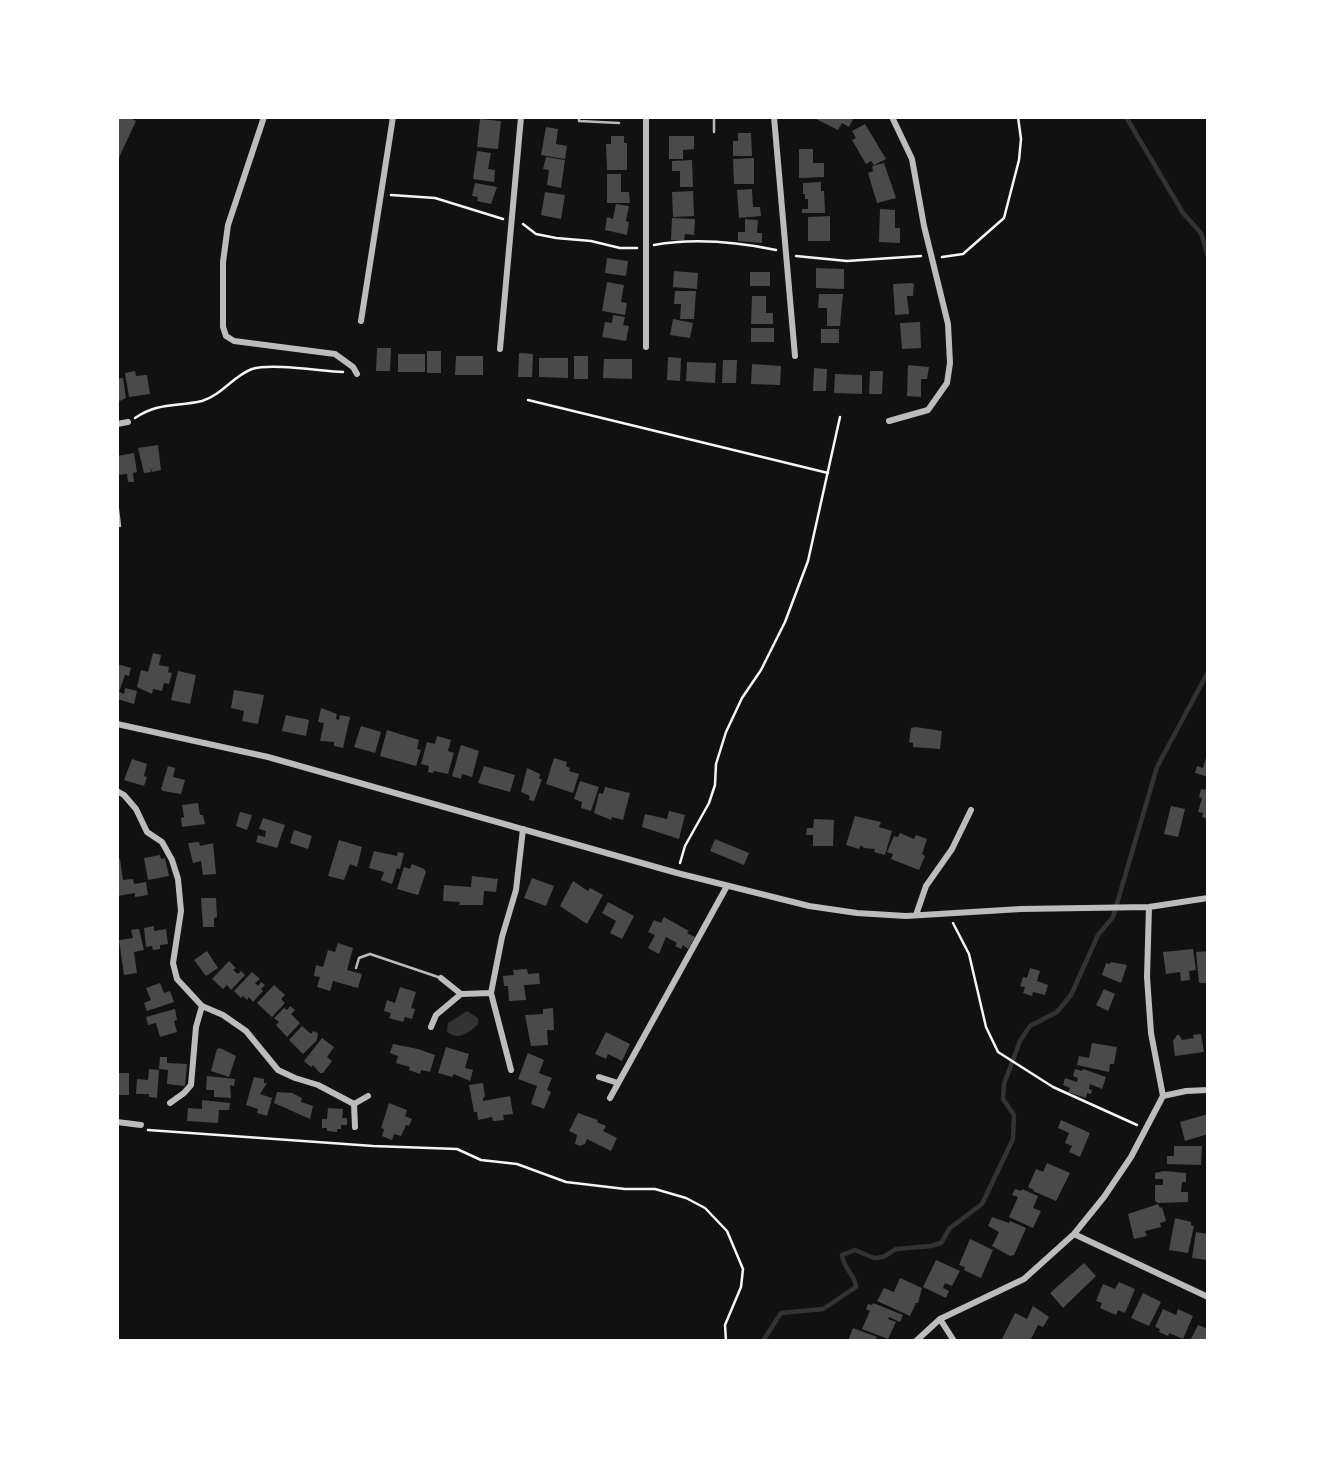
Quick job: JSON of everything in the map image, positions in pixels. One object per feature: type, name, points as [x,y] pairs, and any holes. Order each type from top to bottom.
[{"type":"street","points":[[264,117],[228,225],[223,262],[223,327],[226,336],[234,341],[335,354],[353,367],[357,374]]},
{"type":"street","points":[[361,321],[393,117]]},
{"type":"street","points":[[500,349],[520,117]]},
{"type":"street","points":[[646,117],[646,347]]},
{"type":"street","points":[[774,117],[795,356]]},
{"type":"street","points":[[889,421],[928,410],[947,383],[950,363],[948,324],[912,159],[892,117]]},
{"type":"street","points":[[117,424],[128,422]]},
{"type":"street","points":[[117,723],[268,757],[677,873],[809,906],[857,913],[916,915],[1104,906],[1150,907],[1208,898]]},
{"type":"street","points":[[117,791],[124,795],[136,810],[147,832],[162,842],[172,860],[178,879],[181,912],[173,963],[177,979],[202,1006],[223,1015],[246,1031],[278,1070],[295,1079],[318,1085],[355,1104]]},
{"type":"street","points":[[916,915],[926,886],[952,849],[971,810]]},
{"type":"street","points":[[511,1070],[491,993],[502,937],[516,890],[523,829]]},
{"type":"street","points":[[610,1098],[727,886]]},
{"type":"street","points":[[916,1341],[940,1319],[1024,1279],[1074,1234],[1104,1197],[1163,1096],[1151,1033],[1146,977],[1150,907]]},
{"type":"street","points":[[441,978],[461,994]]},
{"type":"street","points":[[431,1027],[436,1015],[461,994],[491,993]]},
{"type":"street","points":[[170,1103],[191,1085],[196,1027],[202,1006]]},
{"type":"street","points":[[599,1077],[618,1083]]},
{"type":"street","points":[[1163,1096],[1208,1090]]},
{"type":"street","points":[[355,1104],[368,1096]]},
{"type":"street","points":[[355,1104],[355,1127]]},
{"type":"street","points":[[117,1122],[141,1125]]},
{"type":"street","points":[[1074,1234],[1208,1297]]},
{"type":"street","points":[[940,1319],[954,1341]]},
{"type":"lane","points":[[579,117],[579,121],[619,123]]},
{"type":"lane","points":[[714,117],[714,132]]},
{"type":"lane","points":[[117,502],[120,526]]},
{"type":"lane","points":[[356,968],[359,958],[370,954],[441,978]]},
{"type":"path","points":[[932,259],[963,254],[1004,218],[1019,160],[1021,139],[1018,117]]},
{"type":"path","points":[[128,422],[150,408],[202,401],[214,396],[250,370],[265,367],[357,374]]},
{"type":"path","points":[[528,400],[828,473]]},
{"type":"path","points":[[677,873],[685,846],[709,803],[715,785],[716,764],[726,732],[785,622],[808,561],[840,417]]},
{"type":"path","points":[[948,914],[968,954],[986,1027],[998,1052],[1053,1087],[1145,1129]]},
{"type":"path","points":[[148,1130],[373,1146],[457,1149],[481,1160],[517,1164],[566,1182],[625,1189],[655,1189],[686,1198],[705,1208],[727,1231],[743,1269],[741,1287],[724,1325],[726,1341]]},
{"type":"shaded area","points":[[467,1011],[478,1018],[478,1024],[459,1036],[447,1031],[448,1023]]},
{"type":"building","points":[[117,117],[129,117],[136,121],[117,162]]},
{"type":"building","points":[[812,117],[854,117],[849,127],[842,123],[838,130]]},
{"type":"building","points":[[480,119],[501,121],[498,149],[477,147]]},
{"type":"building","points":[[865,124],[886,159],[874,165],[871,161],[866,164],[852,140],[856,138],[852,131]]},
{"type":"building","points":[[546,127],[558,129],[556,144],[567,146],[565,159],[541,155]]},
{"type":"building","points":[[738,133],[751,133],[752,156],[733,156],[733,141],[738,141]]},
{"type":"building","points":[[611,136],[624,136],[624,143],[627,143],[627,170],[607,170],[606,144],[611,144]]},
{"type":"building","points":[[669,136],[694,136],[694,149],[683,150],[683,159],[669,159]]},
{"type":"building","points":[[799,149],[813,149],[813,163],[824,163],[824,177],[799,178]]},
{"type":"building","points":[[477,151],[491,153],[488,169],[495,170],[494,182],[473,179]]},
{"type":"building","points":[[546,157],[565,160],[561,188],[547,185],[549,170],[543,169]]},
{"type":"building","points":[[754,158],[754,184],[734,184],[733,159]]},
{"type":"building","points":[[692,160],[693,187],[680,187],[680,171],[672,171],[672,161]]},
{"type":"building","points":[[884,163],[896,198],[877,203],[868,173],[873,171],[872,166]]},
{"type":"building","points":[[607,174],[621,174],[621,192],[629,192],[630,203],[607,203]]},
{"type":"building","points":[[821,182],[825,213],[802,213],[802,209],[808,209],[803,183]]},
{"type":"building","points":[[475,183],[497,187],[491,204],[477,201],[478,197],[472,196]]},
{"type":"building","points":[[752,189],[753,207],[760,207],[761,216],[739,218],[737,190]]},
{"type":"building","points":[[693,191],[694,216],[673,217],[672,192]]},
{"type":"building","points":[[545,192],[565,195],[561,219],[541,215]]},
{"type":"building","points":[[616,204],[629,206],[627,235],[605,230],[607,217],[613,219]]},
{"type":"building","points":[[880,209],[895,210],[895,228],[900,228],[900,243],[879,242]]},
{"type":"building","points":[[830,216],[830,241],[808,241],[808,217]]},
{"type":"building","points":[[672,218],[695,219],[694,235],[685,234],[684,241],[671,240]]},
{"type":"building","points":[[745,219],[758,220],[757,233],[762,233],[762,243],[738,241],[738,232],[745,232]]},
{"type":"building","points":[[607,258],[628,261],[626,276],[605,273]]},
{"type":"building","points":[[816,268],[844,269],[844,289],[816,288]]},
{"type":"building","points":[[674,271],[698,273],[697,289],[673,287]]},
{"type":"building","points":[[750,272],[770,272],[770,286],[750,286]]},
{"type":"building","points":[[607,282],[624,285],[621,302],[627,303],[625,315],[602,311]]},
{"type":"building","points":[[912,283],[913,296],[907,296],[909,314],[895,315],[893,284]]},
{"type":"building","points":[[675,291],[696,291],[694,319],[680,319],[681,304],[674,304]]},
{"type":"building","points":[[819,294],[843,294],[840,326],[827,326],[827,308],[818,308]]},
{"type":"building","points":[[752,296],[766,296],[766,313],[773,313],[773,324],[751,324]]},
{"type":"building","points":[[613,315],[625,317],[623,325],[629,326],[626,341],[602,337],[605,322],[612,323]]},
{"type":"building","points":[[673,319],[693,323],[690,338],[670,335]]},
{"type":"building","points":[[920,322],[921,348],[902,349],[900,323]]},
{"type":"building","points":[[751,328],[774,328],[774,342],[751,342]]},
{"type":"building","points":[[821,329],[839,329],[839,343],[821,343]]},
{"type":"building","points":[[377,348],[391,348],[390,371],[376,371]]},
{"type":"building","points":[[427,351],[441,351],[441,373],[427,373]]},
{"type":"building","points":[[519,353],[533,354],[532,377],[518,377]]},
{"type":"building","points":[[398,354],[425,354],[425,372],[398,372]]},
{"type":"building","points":[[456,356],[483,356],[483,375],[455,375]]},
{"type":"building","points":[[574,356],[588,356],[588,379],[574,379]]},
{"type":"building","points":[[668,357],[681,358],[680,381],[667,380]]},
{"type":"building","points":[[539,358],[568,358],[568,378],[539,377]]},
{"type":"building","points":[[604,359],[632,359],[632,379],[603,378]]},
{"type":"building","points":[[723,360],[737,360],[736,383],[722,383]]},
{"type":"building","points":[[687,362],[716,363],[715,383],[686,381]]},
{"type":"building","points":[[752,364],[781,366],[780,385],[751,384]]},
{"type":"building","points":[[908,365],[929,367],[927,379],[921,379],[921,397],[907,396]]},
{"type":"building","points":[[814,368],[827,369],[826,391],[813,391]]},
{"type":"building","points":[[135,371],[136,376],[147,375],[150,394],[129,397],[125,373]]},
{"type":"building","points":[[870,371],[883,371],[882,394],[869,394]]},
{"type":"building","points":[[835,374],[862,375],[862,394],[834,393]]},
{"type":"building","points":[[123,378],[126,398],[120,401],[117,399],[117,379]]},
{"type":"building","points":[[158,445],[161,470],[152,472],[150,466],[151,472],[144,473],[138,448]]},
{"type":"building","points":[[134,453],[137,472],[133,473],[134,482],[128,482],[127,474],[117,475],[117,456]]},
{"type":"building","points":[[153,653],[161,655],[159,665],[169,667],[168,672],[172,673],[169,684],[164,683],[162,691],[153,689],[152,694],[137,687],[141,670],[148,672]]},
{"type":"building","points":[[117,664],[131,668],[129,676],[125,675],[119,692],[124,694],[125,688],[137,691],[134,704],[117,699]]},
{"type":"building","points":[[178,671],[196,675],[190,704],[171,700]]},
{"type":"building","points":[[234,690],[264,695],[258,724],[242,721],[244,711],[231,708]]},
{"type":"building","points":[[321,708],[337,714],[336,719],[339,720],[340,715],[350,717],[343,748],[334,746],[334,742],[320,741],[324,723],[318,722]]},
{"type":"building","points":[[286,715],[309,720],[306,736],[282,731]]},
{"type":"building","points":[[361,726],[381,732],[375,753],[354,747]]},
{"type":"building","points":[[911,728],[942,731],[940,749],[913,747],[913,743],[909,742]]},
{"type":"building","points":[[387,730],[419,740],[417,749],[421,750],[416,766],[380,756]]},
{"type":"building","points":[[437,736],[451,740],[448,751],[454,753],[448,774],[428,772],[429,766],[421,764],[427,742],[435,744]]},
{"type":"building","points":[[461,745],[479,751],[472,777],[462,774],[461,779],[452,776]]},
{"type":"building","points":[[1207,754],[1208,777],[1195,773],[1197,766],[1203,768]]},
{"type":"building","points":[[554,758],[567,762],[569,771],[579,774],[573,793],[546,784]]},
{"type":"building","points":[[132,759],[147,764],[144,786],[124,780]]},
{"type":"building","points":[[168,766],[175,768],[173,777],[185,780],[181,794],[161,789]]},
{"type":"building","points":[[484,766],[515,775],[510,792],[478,783]]},
{"type":"building","points":[[527,768],[540,774],[539,779],[542,779],[534,801],[521,792]]},
{"type":"building","points":[[580,781],[599,787],[591,811],[581,808],[582,802],[574,799]]},
{"type":"building","points":[[605,787],[630,793],[623,820],[612,817],[611,820],[594,813],[599,793],[603,794]]},
{"type":"building","points":[[1201,789],[1208,790],[1208,819],[1198,812],[1202,798],[1199,797]]},
{"type":"building","points":[[198,803],[205,824],[182,827],[182,805]]},
{"type":"building","points":[[1171,806],[1185,809],[1178,837],[1164,834]]},
{"type":"building","points":[[669,811],[685,815],[679,839],[642,827],[645,814],[667,819]]},
{"type":"building","points":[[240,812],[252,815],[247,830],[236,826]]},
{"type":"building","points":[[855,816],[881,822],[879,827],[892,831],[885,855],[861,845],[859,849],[846,845]]},
{"type":"building","points":[[263,818],[285,825],[277,848],[256,842],[258,835],[265,837],[266,831],[259,829]]},
{"type":"building","points":[[814,819],[834,820],[833,846],[813,846],[813,835],[806,835],[807,828],[813,828]]},
{"type":"building","points":[[294,830],[312,836],[308,849],[290,843]]},
{"type":"building","points":[[900,833],[914,839],[916,835],[927,839],[922,854],[925,856],[919,870],[891,859],[893,854],[887,852],[894,836],[898,837]]},
{"type":"building","points":[[715,839],[749,853],[744,865],[710,851]]},
{"type":"building","points":[[339,840],[362,847],[357,867],[350,864],[344,880],[328,876]]},
{"type":"building","points":[[199,842],[200,846],[213,843],[216,874],[203,875],[201,861],[193,863],[188,843]]},
{"type":"building","points":[[374,851],[397,856],[398,852],[404,853],[392,884],[381,880],[384,872],[369,868]]},
{"type":"building","points":[[160,855],[161,859],[165,858],[169,876],[148,880],[144,858]]},
{"type":"building","points":[[120,859],[123,880],[133,879],[134,884],[146,882],[148,895],[135,897],[135,893],[117,896],[117,860]]},
{"type":"building","points":[[412,864],[426,872],[418,895],[397,889],[404,867],[410,869]]},
{"type":"building","points":[[472,876],[498,879],[496,892],[484,891],[483,905],[459,905],[460,902],[443,901],[444,885],[471,887]]},
{"type":"building","points":[[532,878],[554,886],[546,906],[524,898]]},
{"type":"building","points":[[573,881],[588,891],[590,888],[603,895],[587,924],[560,906]]},
{"type":"building","points":[[201,898],[216,898],[217,917],[214,918],[214,927],[203,927]]},
{"type":"building","points":[[608,902],[634,916],[622,939],[610,933],[616,921],[602,913]]},
{"type":"building","points":[[664,917],[695,937],[688,949],[683,945],[681,949],[675,946],[677,943],[666,937],[659,954],[648,948],[655,935],[648,932],[654,920],[661,923]]},
{"type":"building","points":[[154,926],[154,931],[166,929],[168,944],[153,950],[152,946],[146,947],[144,928]]},
{"type":"building","points":[[139,929],[144,950],[134,952],[137,973],[124,975],[119,940],[133,938],[131,930]]},
{"type":"building","points":[[338,943],[353,948],[347,970],[362,974],[358,988],[333,981],[330,991],[317,987],[320,977],[314,976],[316,965],[323,967],[328,950],[335,952]]},
{"type":"building","points":[[1193,949],[1196,970],[1189,971],[1190,980],[1181,981],[1180,972],[1166,974],[1163,952]]},
{"type":"building","points":[[207,951],[218,968],[206,976],[194,960]]},
{"type":"building","points":[[1208,951],[1208,983],[1199,983],[1196,952]]},
{"type":"building","points":[[229,961],[236,968],[233,970],[238,974],[241,971],[245,975],[231,990],[227,985],[223,989],[212,979]]},
{"type":"building","points":[[1106,963],[1127,965],[1121,983],[1102,975]]},
{"type":"building","points":[[1030,968],[1040,971],[1037,981],[1048,985],[1045,995],[1033,992],[1032,996],[1023,993],[1025,987],[1020,986],[1023,977],[1027,978]]},
{"type":"building","points":[[527,969],[528,974],[539,973],[540,984],[524,985],[526,1000],[509,1001],[508,986],[504,986],[503,976],[514,975],[513,970]]},
{"type":"building","points":[[252,972],[260,979],[255,983],[258,986],[261,982],[265,985],[253,1002],[249,997],[247,1000],[243,996],[241,998],[234,991]]},
{"type":"building","points":[[160,983],[164,993],[170,991],[174,1002],[147,1011],[144,1003],[151,1000],[146,988]]},
{"type":"building","points":[[274,985],[285,995],[281,999],[285,1003],[272,1017],[257,1003]]},
{"type":"building","points":[[400,987],[416,992],[411,1008],[415,1009],[412,1019],[405,1017],[403,1022],[389,1018],[391,1013],[384,1011],[387,1000],[395,1003]]},
{"type":"building","points":[[1104,989],[1115,994],[1108,1011],[1096,1005]]},
{"type":"building","points":[[290,1006],[295,1010],[291,1014],[300,1023],[287,1037],[276,1025],[279,1022],[274,1018]]},
{"type":"building","points":[[553,1008],[554,1030],[547,1030],[548,1045],[531,1046],[525,1015],[543,1014],[543,1009]]},
{"type":"building","points":[[175,1009],[177,1032],[160,1037],[156,1023],[148,1025],[146,1017]]},
{"type":"building","points":[[302,1026],[311,1034],[313,1031],[318,1033],[317,1040],[303,1054],[289,1040]]},
{"type":"building","points":[[606,1032],[630,1044],[622,1061],[608,1054],[606,1059],[595,1054]]},
{"type":"building","points":[[1201,1034],[1204,1052],[1175,1056],[1173,1041],[1177,1035],[1182,1040]]},
{"type":"building","points":[[322,1038],[334,1047],[327,1057],[332,1061],[323,1073],[320,1073],[313,1065],[311,1067],[304,1061]]},
{"type":"building","points":[[1092,1043],[1117,1047],[1114,1064],[1110,1064],[1109,1072],[1077,1065],[1079,1056],[1089,1058]]},
{"type":"building","points":[[393,1044],[435,1055],[430,1072],[421,1070],[420,1074],[409,1070],[410,1067],[396,1063],[398,1056],[390,1053]]},
{"type":"building","points":[[446,1047],[469,1054],[465,1068],[473,1070],[470,1081],[454,1074],[452,1077],[438,1073]]},
{"type":"building","points":[[217,1049],[236,1056],[229,1077],[211,1071]]},
{"type":"building","points":[[528,1053],[544,1060],[539,1073],[552,1078],[547,1090],[551,1092],[544,1109],[531,1104],[537,1086],[518,1079]]},
{"type":"building","points":[[160,1057],[167,1057],[167,1063],[187,1064],[185,1086],[167,1084],[168,1070],[159,1069]]},
{"type":"building","points":[[149,1069],[159,1070],[157,1098],[149,1097],[149,1094],[136,1094],[137,1079],[148,1080]]},
{"type":"building","points":[[1075,1069],[1106,1077],[1102,1089],[1090,1084],[1091,1094],[1087,1093],[1086,1098],[1068,1092],[1070,1088],[1063,1085],[1065,1078],[1077,1082],[1078,1078],[1073,1076]]},
{"type":"building","points":[[117,1073],[129,1073],[129,1095],[117,1095]]},
{"type":"building","points":[[207,1076],[235,1079],[234,1086],[230,1085],[231,1098],[214,1097],[214,1090],[206,1090]]},
{"type":"building","points":[[254,1077],[264,1079],[264,1083],[267,1083],[260,1094],[272,1098],[267,1116],[246,1105]]},
{"type":"building","points":[[483,1083],[483,1101],[510,1096],[513,1114],[503,1115],[504,1120],[493,1121],[492,1117],[478,1120],[469,1085]]},
{"type":"building","points":[[277,1092],[292,1093],[302,1098],[301,1102],[313,1106],[310,1119],[274,1103]]},
{"type":"building","points":[[202,1100],[230,1103],[229,1110],[219,1110],[218,1123],[187,1121],[188,1108],[202,1109]]},
{"type":"building","points":[[389,1103],[407,1110],[405,1116],[412,1119],[401,1136],[394,1134],[392,1140],[382,1136],[384,1129],[381,1128]]},
{"type":"building","points":[[328,1108],[343,1109],[342,1118],[347,1118],[347,1125],[341,1125],[337,1132],[322,1128],[322,1119],[327,1119]]},
{"type":"building","points":[[578,1113],[598,1120],[597,1122],[606,1126],[603,1131],[617,1138],[611,1151],[587,1139],[585,1144],[575,1144],[577,1135],[569,1131]]},
{"type":"building","points":[[1208,1114],[1208,1134],[1185,1141],[1180,1122]]},
{"type":"building","points":[[1061,1120],[1090,1133],[1080,1157],[1069,1152],[1072,1146],[1065,1143],[1069,1133],[1058,1128]]},
{"type":"building","points":[[1174,1146],[1202,1146],[1201,1165],[1167,1164],[1167,1156],[1174,1156]]},
{"type":"building","points":[[1047,1163],[1070,1173],[1056,1201],[1028,1187],[1036,1169],[1043,1172]]},
{"type":"building","points":[[1155,1173],[1186,1173],[1186,1182],[1182,1182],[1181,1192],[1188,1192],[1188,1202],[1155,1201],[1155,1185],[1163,1185],[1163,1179],[1155,1179]]},
{"type":"building","points":[[1015,1189],[1038,1196],[1033,1208],[1041,1211],[1033,1228],[1009,1217],[1018,1197],[1012,1195]]},
{"type":"building","points":[[1158,1204],[1162,1207],[1166,1221],[1160,1223],[1161,1227],[1145,1231],[1147,1236],[1134,1239],[1128,1214]]},
{"type":"building","points":[[992,1217],[1026,1228],[1014,1255],[1010,1256],[992,1246],[999,1232],[988,1226]]},
{"type":"building","points":[[1175,1218],[1191,1222],[1194,1226],[1188,1253],[1169,1250]]},
{"type":"building","points":[[1196,1232],[1208,1234],[1208,1260],[1192,1258]]},
{"type":"building","points":[[970,1239],[993,1250],[981,1278],[959,1265]]},
{"type":"building","points":[[936,1260],[960,1271],[952,1286],[945,1283],[943,1288],[949,1291],[946,1298],[923,1287]]},
{"type":"building","points":[[1084,1263],[1096,1276],[1063,1308],[1050,1293]]},
{"type":"building","points":[[900,1278],[922,1288],[918,1303],[910,1316],[877,1301],[884,1288],[894,1292]]},
{"type":"building","points":[[1119,1282],[1135,1289],[1125,1313],[1118,1310],[1116,1315],[1100,1308],[1102,1303],[1096,1301],[1103,1284],[1115,1289]]},
{"type":"building","points":[[1143,1293],[1161,1302],[1149,1326],[1131,1318]]},
{"type":"building","points":[[873,1303],[903,1315],[900,1322],[889,1317],[888,1319],[896,1322],[888,1339],[862,1329],[870,1311],[866,1309],[868,1304]]},
{"type":"building","points":[[1033,1306],[1049,1317],[1043,1327],[1038,1325],[1030,1341],[1001,1341],[1015,1313],[1027,1319]]},
{"type":"building","points":[[1163,1309],[1176,1315],[1178,1309],[1193,1316],[1183,1339],[1169,1333],[1168,1336],[1155,1327]]},
{"type":"building","points":[[1198,1325],[1208,1329],[1208,1341],[1190,1341]]},
{"type":"building","points":[[853,1328],[877,1337],[875,1341],[848,1341]]},
{"type":"waterway","points":[[1126,117],[1183,213],[1201,233],[1208,257]]},
{"type":"waterway","points":[[763,1341],[781,1313],[823,1309],[856,1287],[842,1255],[855,1250],[874,1258],[883,1257],[896,1249],[941,1243],[950,1228],[982,1204],[1013,1139],[1014,1115],[1003,1099],[1004,1084],[1020,1041],[1030,1026],[1057,1012],[1071,995],[1098,935],[1113,917],[1157,767],[1208,672]]}]
